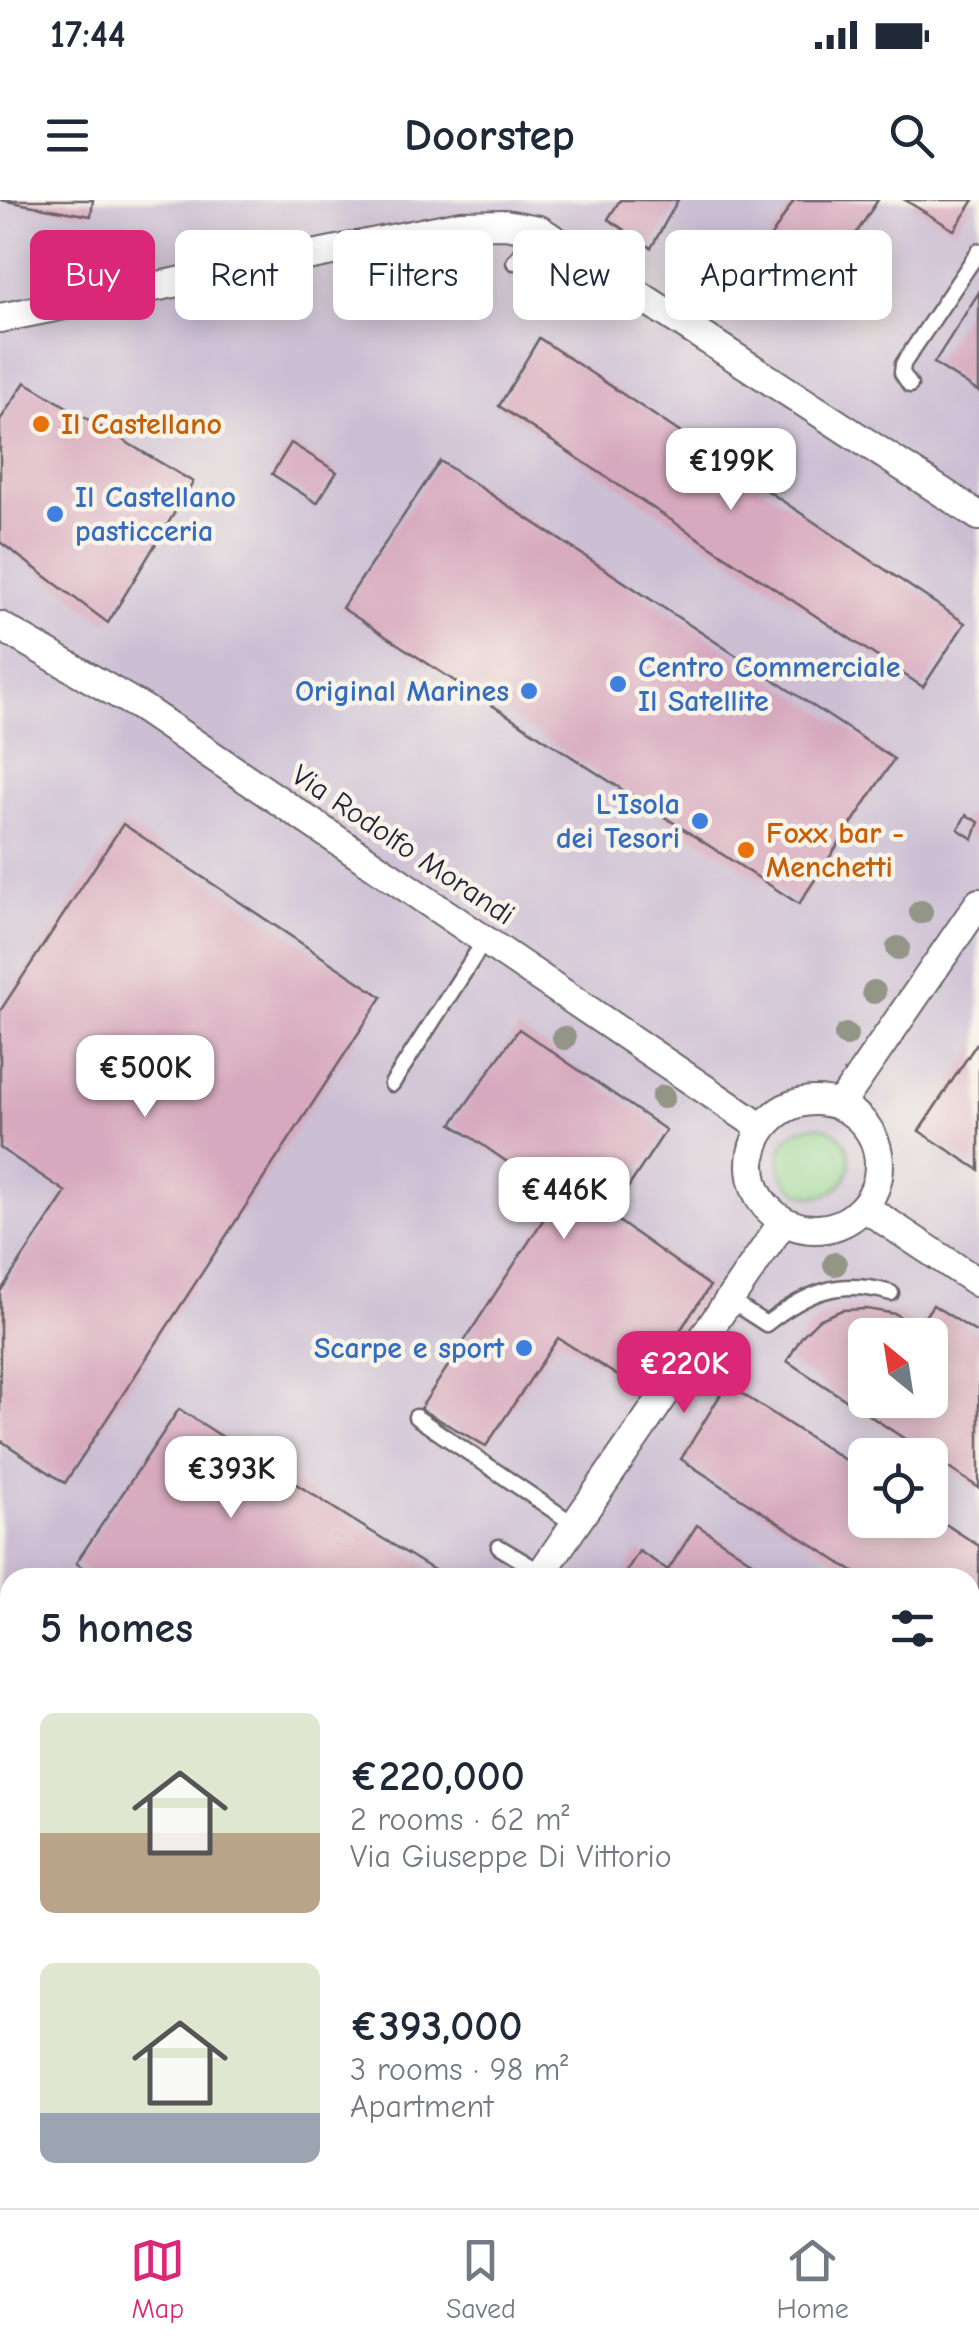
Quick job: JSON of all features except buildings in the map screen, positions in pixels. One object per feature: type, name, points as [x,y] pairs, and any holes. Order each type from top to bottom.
[{"type":"street","points":[[0,318],[461,224],[505,224],[539,230]]},
{"type":"street","points":[[645,299],[979,516]]},
{"type":"street","name":"Via Rodolfo Morandi","points":[[0,626],[142,708],[762,1128]]},
{"type":"street","points":[[840,1105],[979,903]]},
{"type":"street","points":[[803,1102],[840,1105],[858,1116],[878,1150],[879,1171],[874,1191],[864,1207],[831,1228],[814,1230],[783,1222],[766,1208],[755,1189],[750,1168],[753,1147],[762,1128],[785,1108],[803,1102]]},
{"type":"street","points":[[864,1207],[979,1283]]},
{"type":"street","points":[[545,1568],[783,1222]]},
{"type":"lane","points":[[910,385],[902,373],[903,364],[979,250]]},
{"type":"lane","points":[[392,1084],[485,940]]},
{"type":"lane","points":[[730,1300],[766,1324],[816,1292],[867,1286],[892,1293]]},
{"type":"lane","points":[[416,1417],[574,1525]]},
{"type":"lane","points":[[499,1546],[530,1568]]},
{"type":"shaded area","points":[[0,200],[979,200],[979,1568],[0,1568]]},
{"type":"green space","points":[[815,1126],[840,1136],[850,1161],[840,1186],[815,1196],[790,1186],[780,1161],[790,1136]]},
{"type":"place","name":"Il Castellano","points":[[41,424]]},
{"type":"place","name":"Il Castellano pasticceria","points":[[55,514]]},
{"type":"place","name":"Centro Commerciale Il Satellite","points":[[618,684]]},
{"type":"place","name":"Original Marines","points":[[529,691]]},
{"type":"place","name":"L'Isola dei Tesori","points":[[700,821]]},
{"type":"place","name":"Foxx bar - Menchetti","points":[[746,850]]},
{"type":"place","name":"Scarpe e sport","points":[[524,1348]]}]
